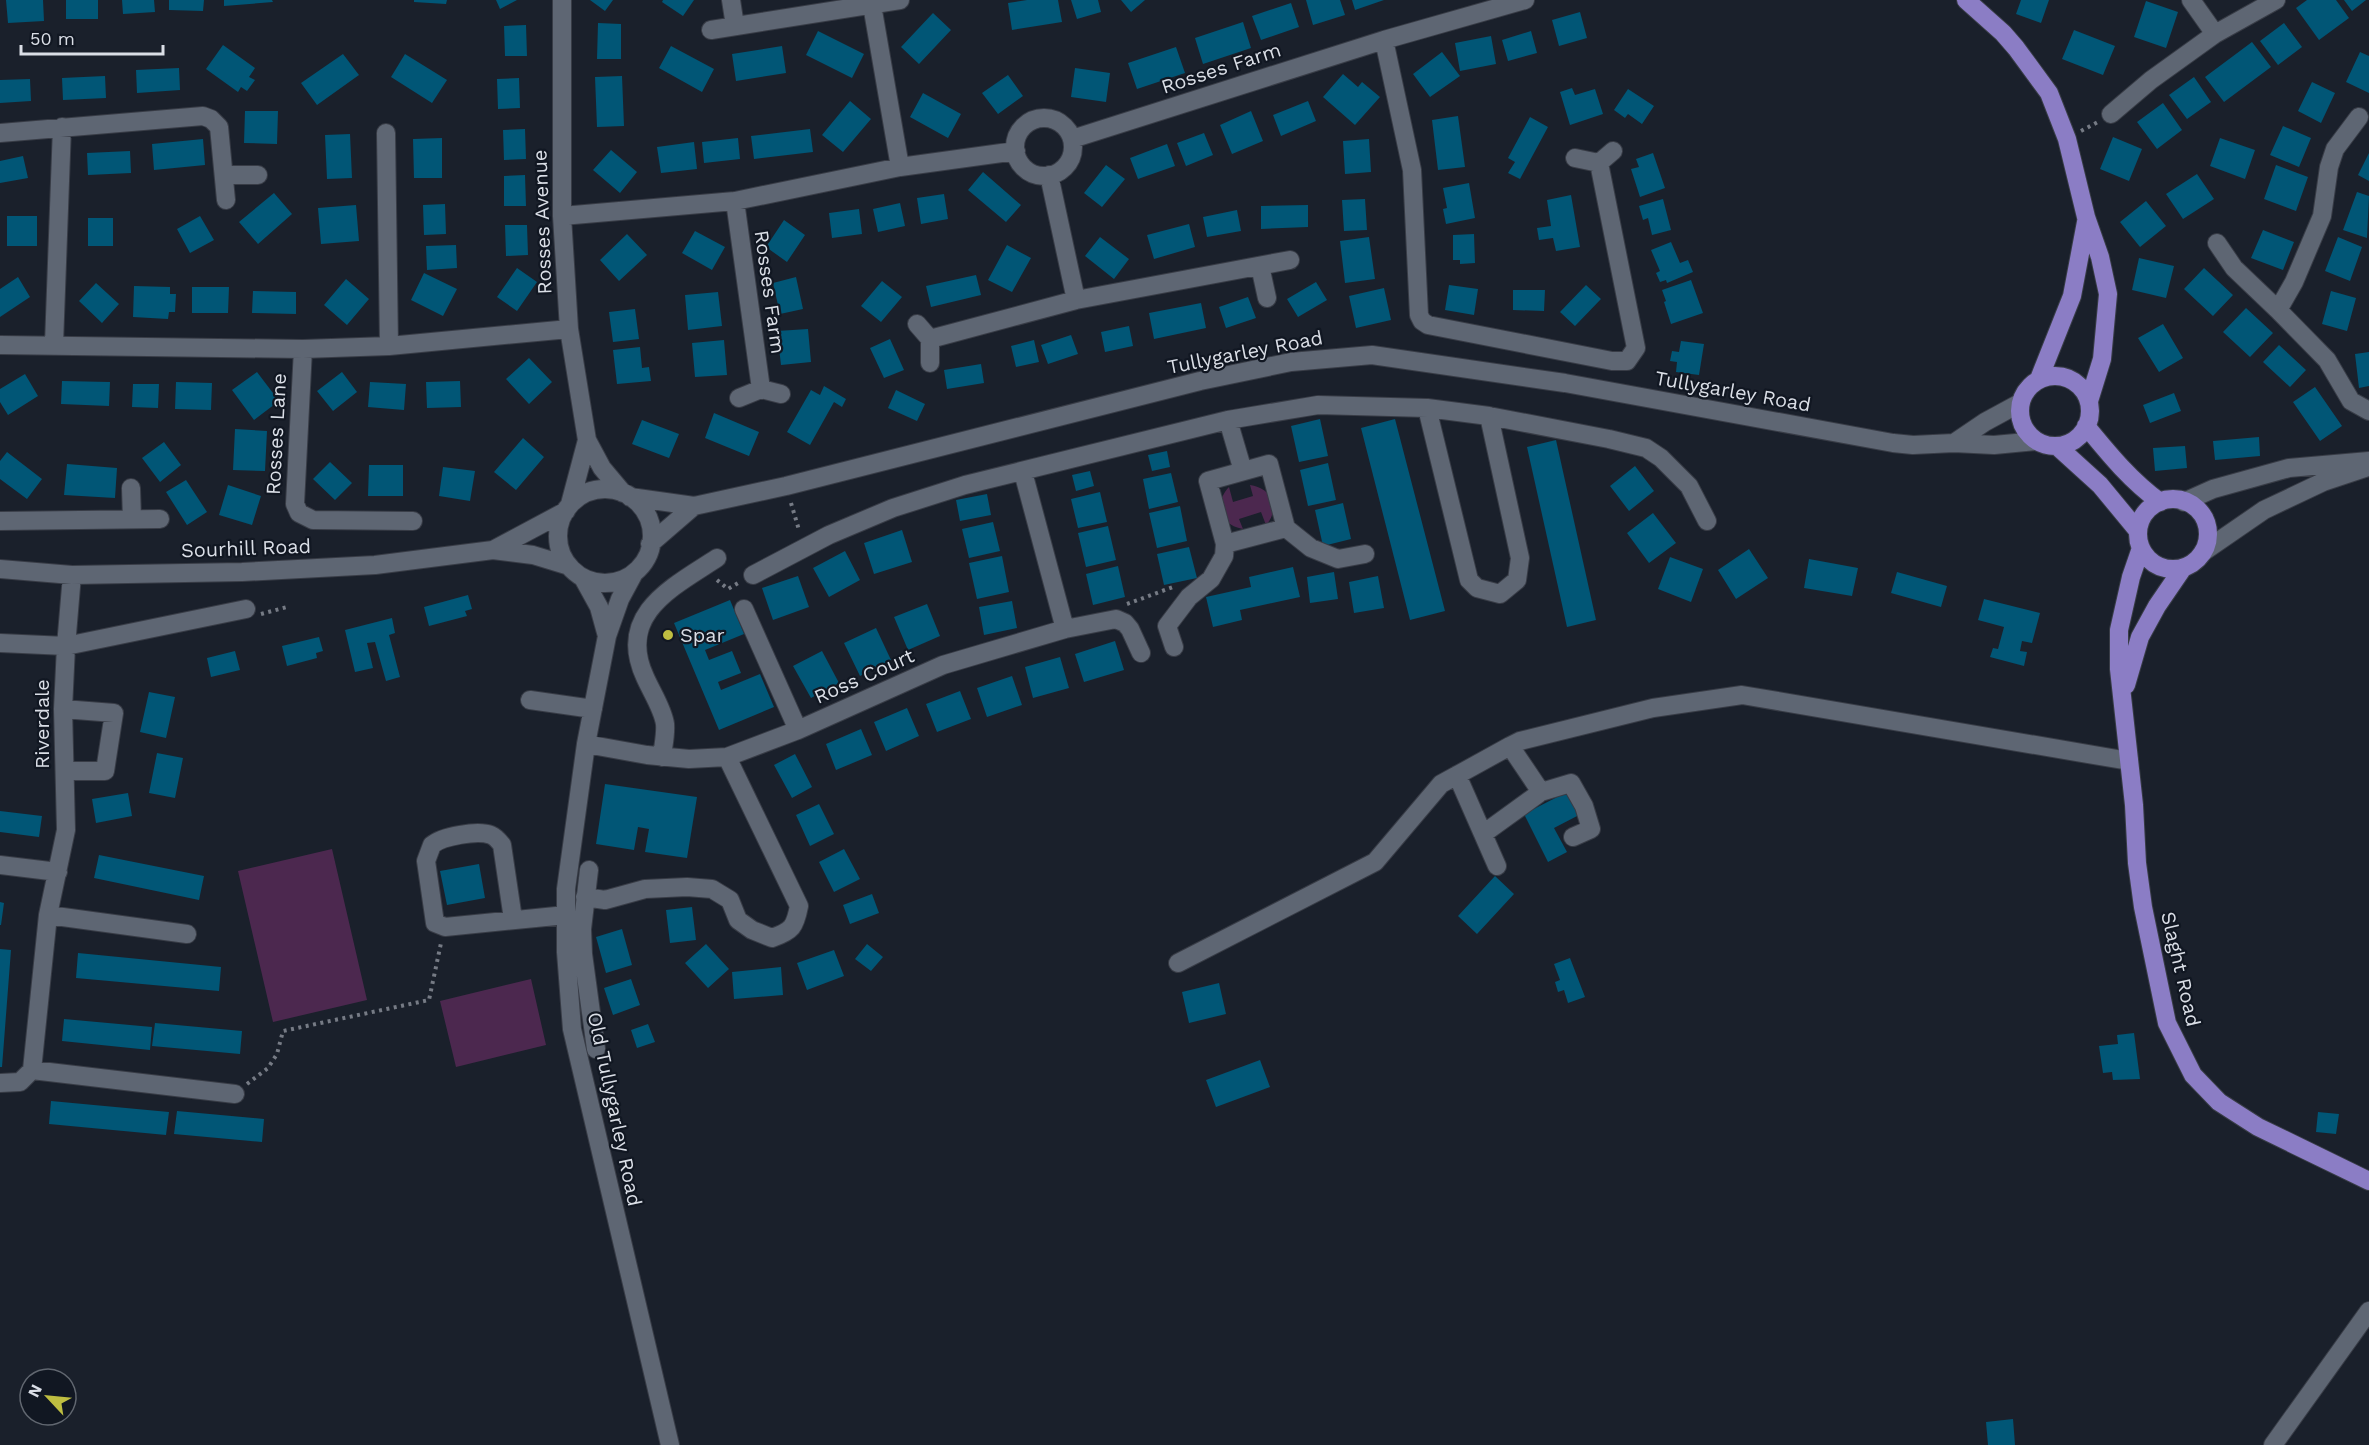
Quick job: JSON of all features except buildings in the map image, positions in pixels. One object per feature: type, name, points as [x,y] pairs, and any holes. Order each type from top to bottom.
[{"type":"main road","points":[[1967,0],[2003,33],[2049,93],[2067,139],[2108,294],[2102,359],[2088,401]]},
{"type":"main road","points":[[2039,379],[2054,375],[2069,378],[2081,388],[2088,401],[2090,410],[2086,426],[2080,436],[2072,441],[2057,446],[2044,445],[2036,441],[2023,428],[2020,403],[2025,392],[2039,379],[2072,296],[2083,247],[2086,217]]},
{"type":"main road","points":[[2086,426],[2135,484],[2160,502]]},
{"type":"main road","points":[[2057,446],[2100,485],[2140,539],[2146,557],[2162,568],[2182,568],[2198,559],[2203,552],[2208,535],[2207,526],[2198,509],[2184,502],[2170,500],[2160,502],[2143,517],[2140,539]]},
{"type":"main road","name":"Slaght Road","points":[[2140,539],[2119,630],[2122,699],[2134,805],[2137,863],[2167,1023],[2193,1075],[2219,1102],[2258,1127],[2369,1181]]},
{"type":"main road","name":"Slaght Road","points":[[2122,699],[2140,637],[2182,568]]},
{"type":"street","name":"Rosses Avenue","points":[[562,0],[562,216],[569,329],[587,440],[602,468],[627,495]]},
{"type":"street","points":[[730,0],[735,26]]},
{"type":"street","points":[[711,30],[900,0]]},
{"type":"street","name":"Rosses Farm","points":[[1072,139],[1384,40],[1525,0]]},
{"type":"street","points":[[2191,0],[2215,34]]},
{"type":"street","points":[[2111,114],[2151,80],[2215,34],[2276,0]]},
{"type":"street","points":[[872,5],[900,167]]},
{"type":"street","points":[[1384,40],[1412,170],[1419,315],[1428,325],[1612,361],[1627,361],[1636,348],[1606,157],[1575,158]]},
{"type":"street","points":[[0,133],[203,116],[219,126],[226,200]]},
{"type":"street","points":[[2278,310],[2294,282],[2322,216],[2327,177],[2335,149],[2359,117]]},
{"type":"street","points":[[1043,118],[1061,123],[1072,139],[1072,155],[1069,162],[1057,173],[1049,175],[1040,176],[1024,167],[1016,151],[1015,141],[1019,132],[1025,125],[1043,118]]},
{"type":"street","points":[[54,344],[62,127]]},
{"type":"street","points":[[386,132],[389,346]]},
{"type":"street","points":[[562,216],[735,201],[900,167],[1016,151]]},
{"type":"street","points":[[225,175],[258,175]]},
{"type":"street","points":[[1049,175],[1076,300]]},
{"type":"street","name":"Rosses Farm","points":[[735,201],[761,389]]},
{"type":"street","points":[[2217,243],[2234,268],[2327,360],[2351,401],[2369,411]]},
{"type":"street","points":[[930,339],[1076,300],[1290,260]]},
{"type":"street","points":[[1260,266],[1267,298]]},
{"type":"street","points":[[917,324],[930,339],[930,363]]},
{"type":"street","name":"Rosses Lane","points":[[0,345],[303,349],[389,346],[569,329]]},
{"type":"street","name":"Rosses Lane","points":[[303,349],[295,504],[299,513],[313,520],[413,521]]},
{"type":"street","name":"Tullygarley Road","points":[[627,495],[694,507],[786,486],[1200,381],[1291,362],[1372,355],[1565,383],[1893,443],[1994,445],[2036,441]]},
{"type":"street","points":[[739,398],[761,389],[781,394]]},
{"type":"street","points":[[1954,443],[1985,422],[2020,403]]},
{"type":"street","points":[[753,575],[805,548],[893,508],[965,485],[1228,420],[1318,405],[1426,408],[1489,416],[1646,448],[1661,458],[1689,486],[1707,521]]},
{"type":"street","points":[[1426,408],[1469,580],[1477,588],[1500,594],[1517,580],[1520,558],[1489,416]]},
{"type":"street","points":[[1228,420],[1243,471]]},
{"type":"street","name":"Rosses Avenue","points":[[568,508],[587,440]]},
{"type":"street","points":[[2184,502],[2213,489],[2289,468],[2369,460]]},
{"type":"street","points":[[1174,647],[1167,626],[1189,597],[1211,579],[1224,556],[1225,544],[1208,481],[1269,464],[1286,528],[1311,548],[1338,560],[1365,554]]},
{"type":"street","points":[[2203,552],[2274,505],[2323,482],[2369,466]]},
{"type":"street","points":[[1023,472],[1065,629]]},
{"type":"street","points":[[131,488],[132,519]]},
{"type":"street","points":[[610,489],[627,495],[644,511],[650,524],[650,544],[644,563],[622,580],[609,583],[596,582],[576,572],[563,559],[558,538],[558,531],[568,508],[582,495],[596,490],[610,489]]},
{"type":"street","name":"Tullygarley Road","points":[[650,544],[694,507]]},
{"type":"street","name":"Sourhill Road","points":[[493,550],[568,508]]},
{"type":"street","points":[[0,521],[160,519]]},
{"type":"street","points":[[1225,544],[1286,528]]},
{"type":"street","name":"Sourhill Road","points":[[0,569],[72,575],[242,572],[364,566],[493,550],[533,555],[576,572]]},
{"type":"street","points":[[662,757],[664,722],[636,655],[636,642],[642,621],[664,593],[710,563]]},
{"type":"street","name":"Old Tullygarley Road","points":[[576,572],[598,607],[607,636]]},
{"type":"street","name":"Old Tullygarley Road","points":[[634,573],[620,599],[607,636],[586,744],[566,889],[566,915],[572,1029],[670,1445]]},
{"type":"street","name":"Riverdale","points":[[32,1070],[48,915],[66,830],[63,709],[72,575]]},
{"type":"street","points":[[0,643],[66,646],[246,609]]},
{"type":"street","points":[[744,609],[798,730]]},
{"type":"street","points":[[1116,619],[1125,622],[1141,653]]},
{"type":"street","name":"Ross Court","points":[[586,744],[662,757],[689,759],[727,757],[798,730],[943,665],[1065,629],[1116,619]]},
{"type":"street","points":[[1178,963],[1375,862],[1441,784],[1510,746],[1520,741],[1653,708],[1742,696],[2128,761]]},
{"type":"street","points":[[530,700],[593,709]]},
{"type":"street","points":[[63,709],[114,712],[105,771],[65,771]]},
{"type":"street","points":[[1510,746],[1541,792]]},
{"type":"street","points":[[585,897],[605,900],[645,889],[687,887],[712,889],[730,900],[738,920],[752,930],[772,938],[787,933],[796,923],[799,906],[727,757]]},
{"type":"street","points":[[1457,775],[1497,866]]},
{"type":"street","points":[[1483,834],[1541,792],[1571,783],[1584,806],[1590,829],[1573,837]]},
{"type":"street","points":[[513,919],[502,845],[497,838],[483,834],[446,837],[432,845],[426,861],[435,922],[445,927],[566,915]]},
{"type":"street","points":[[0,865],[58,872]]},
{"type":"street","points":[[588,870],[583,954],[596,1048]]},
{"type":"street","points":[[48,915],[187,933]]},
{"type":"street","points":[[0,1083],[20,1082],[32,1070],[235,1094]]},
{"type":"street","points":[[2273,1445],[2369,1311]]},
{"type":"path","points":[[2067,139],[2111,114]]},
{"type":"path","points":[[786,486],[805,548]]},
{"type":"path","points":[[710,563],[728,589],[753,575]]},
{"type":"path","points":[[1116,619],[1118,607],[1190,581],[1201,587]]},
{"type":"path","points":[[235,1094],[268,1068],[277,1054],[283,1030],[429,1000],[445,927]]},
{"type":"shaded area","points":[[1250,485],[1269,494],[1273,506],[1271,519],[1266,525],[1261,512],[1239,519],[1243,529],[1235,527],[1221,513],[1221,500],[1229,487],[1233,502],[1253,496]]},
{"type":"shaded area","points":[[332,849],[367,1000],[273,1022],[238,871]]},
{"type":"shaded area","points":[[531,979],[546,1045],[456,1067],[440,1001]]},
{"type":"place","name":"Spar","points":[[668,635]]}]
